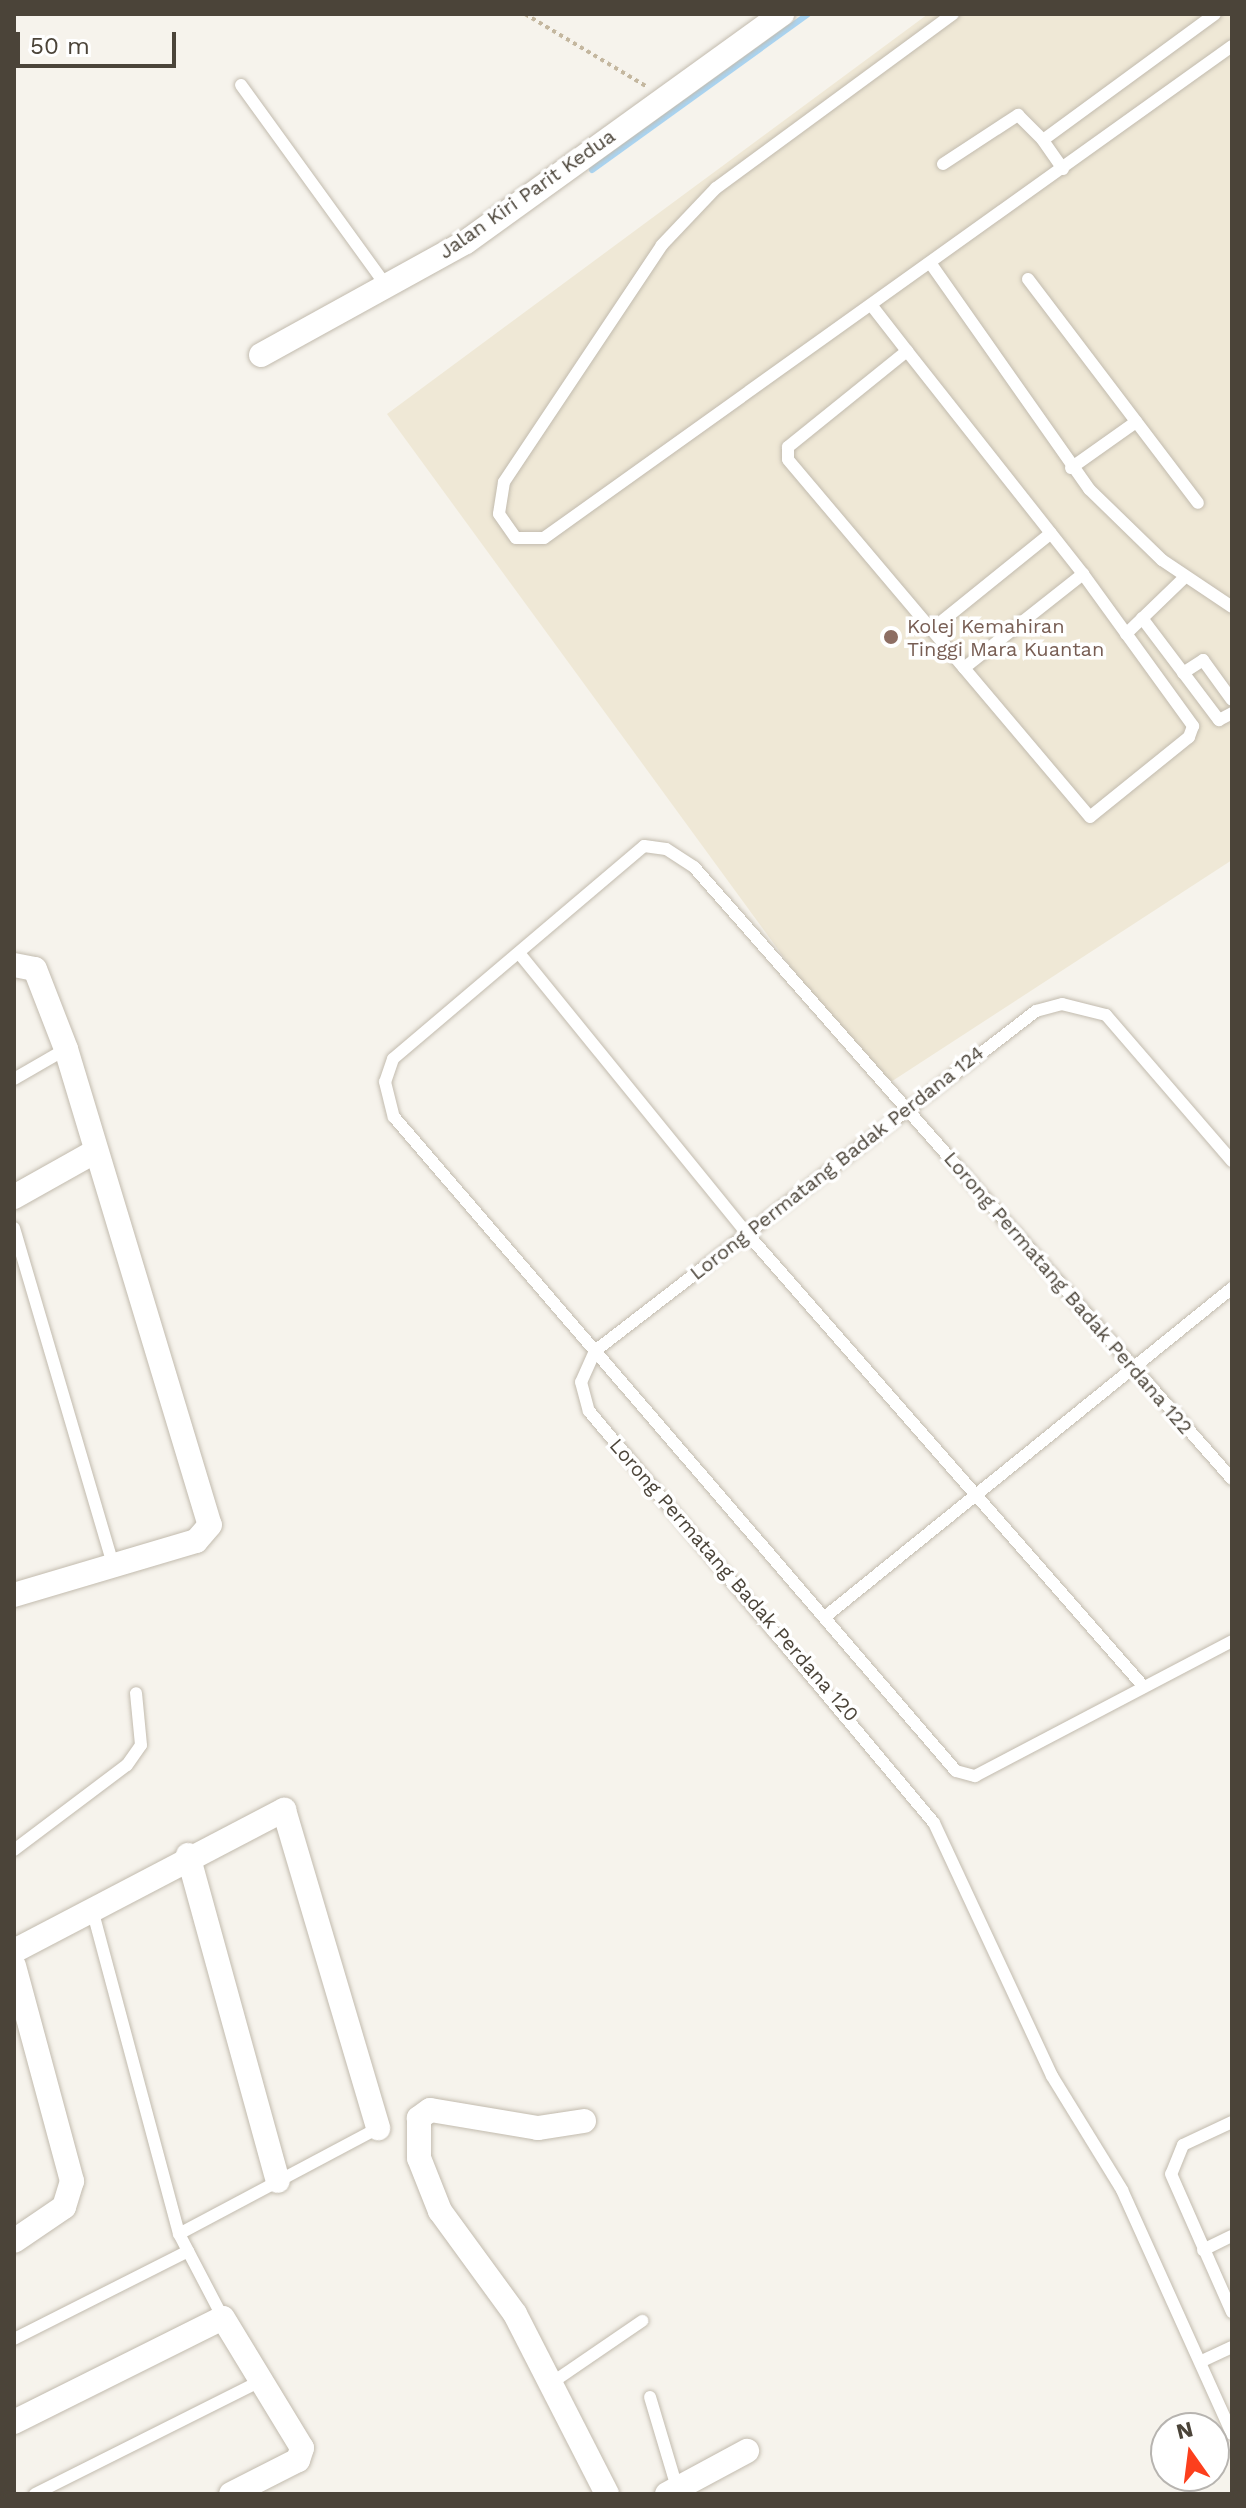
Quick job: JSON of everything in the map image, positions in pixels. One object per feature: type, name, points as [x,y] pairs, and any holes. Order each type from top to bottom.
[{"type":"street","name":"Jalan Kiri Parit Kedua","points":[[261,355],[466,242],[782,14]]},
{"type":"street","points":[[14,965],[35,969],[66,1049],[210,1525],[196,1541],[114,1567],[15,1592]]},
{"type":"street","points":[[14,1197],[96,1151]]},
{"type":"street","points":[[14,1951],[274,1810],[290,1815],[378,2128]]},
{"type":"street","points":[[188,1855],[278,2181]]},
{"type":"street","points":[[14,1966],[72,2181],[64,2207],[14,2241]]},
{"type":"street","points":[[584,2121],[538,2128],[441,2110],[419,2118],[419,2158],[430,2191],[515,2314],[607,2494]]},
{"type":"street","points":[[14,2422],[223,2318],[302,2455],[231,2494]]},
{"type":"street","points":[[674,2492],[747,2451]]},
{"type":"lane","points":[[953,14],[687,215],[504,482],[499,514],[516,538],[544,538],[1232,46]]},
{"type":"lane","points":[[1043,140],[1215,14]]},
{"type":"lane","points":[[241,85],[387,287]]},
{"type":"lane","points":[[943,164],[1018,115],[1043,140],[1063,169]]},
{"type":"lane","points":[[931,264],[1071,468],[1133,535],[1185,577],[1232,607]]},
{"type":"lane","points":[[1028,279],[1198,503]]},
{"type":"lane","points":[[872,306],[1083,574],[1193,732],[1090,817],[931,630],[787,452],[907,351]]},
{"type":"lane","points":[[1071,468],[1136,422]]},
{"type":"lane","points":[[931,630],[1051,533]]},
{"type":"lane","points":[[964,668],[1083,574]]},
{"type":"lane","points":[[1126,634],[1185,577]]},
{"type":"lane","points":[[1142,618],[1219,720],[1232,713]]},
{"type":"lane","points":[[1183,673],[1203,660],[1232,700]]},
{"type":"lane","name":"Lorong Permatang Badak Perdana 122","points":[[1143,1686],[965,1776],[394,1117],[385,1082],[393,1059],[644,846],[666,849],[694,867],[1232,1479]]},
{"type":"lane","points":[[519,953],[744,1230],[1143,1686],[1232,1641]]},
{"type":"lane","name":"Lorong Permatang Badak Perdana 124","points":[[595,1351],[904,1106],[1036,1011],[1090,1006],[1106,1015],[1232,1161]]},
{"type":"lane","points":[[14,1079],[66,1049]]},
{"type":"lane","points":[[14,1228],[114,1567]]},
{"type":"lane","points":[[826,1616],[1232,1288]]},
{"type":"lane","name":"Lorong Permatang Badak Perdana 120","points":[[595,1351],[581,1382],[589,1411],[918,1801],[958,1862],[1052,2076],[1122,2190],[1202,2361],[1232,2434]]},
{"type":"lane","points":[[14,1850],[127,1765],[141,1745],[136,1693]]},
{"type":"lane","points":[[91,1908],[179,2234],[223,2318]]},
{"type":"lane","points":[[1232,2122],[1183,2145],[1173,2157],[1171,2174],[1232,2312]]},
{"type":"lane","points":[[179,2234],[378,2128]]},
{"type":"lane","points":[[1203,2250],[1232,2236]]},
{"type":"lane","points":[[14,2339],[188,2251]]},
{"type":"lane","points":[[550,2384],[642,2321]]},
{"type":"lane","points":[[1202,2361],[1232,2347]]},
{"type":"lane","points":[[35,2494],[261,2381]]},
{"type":"lane","points":[[650,2397],[674,2492]]},
{"type":"path","points":[[525,14],[666,96]]},
{"type":"shaded area","name":"Kolej Kemahiran Tinggi Mara Kuantan","points":[[928,14],[1232,14],[1232,860],[880,1089],[387,414]]},
{"type":"waterway","points":[[592,170],[808,14]]},
{"type":"place","name":"Kolej Kemahiran Tinggi Mara Kuantan","points":[[891,637]]}]
